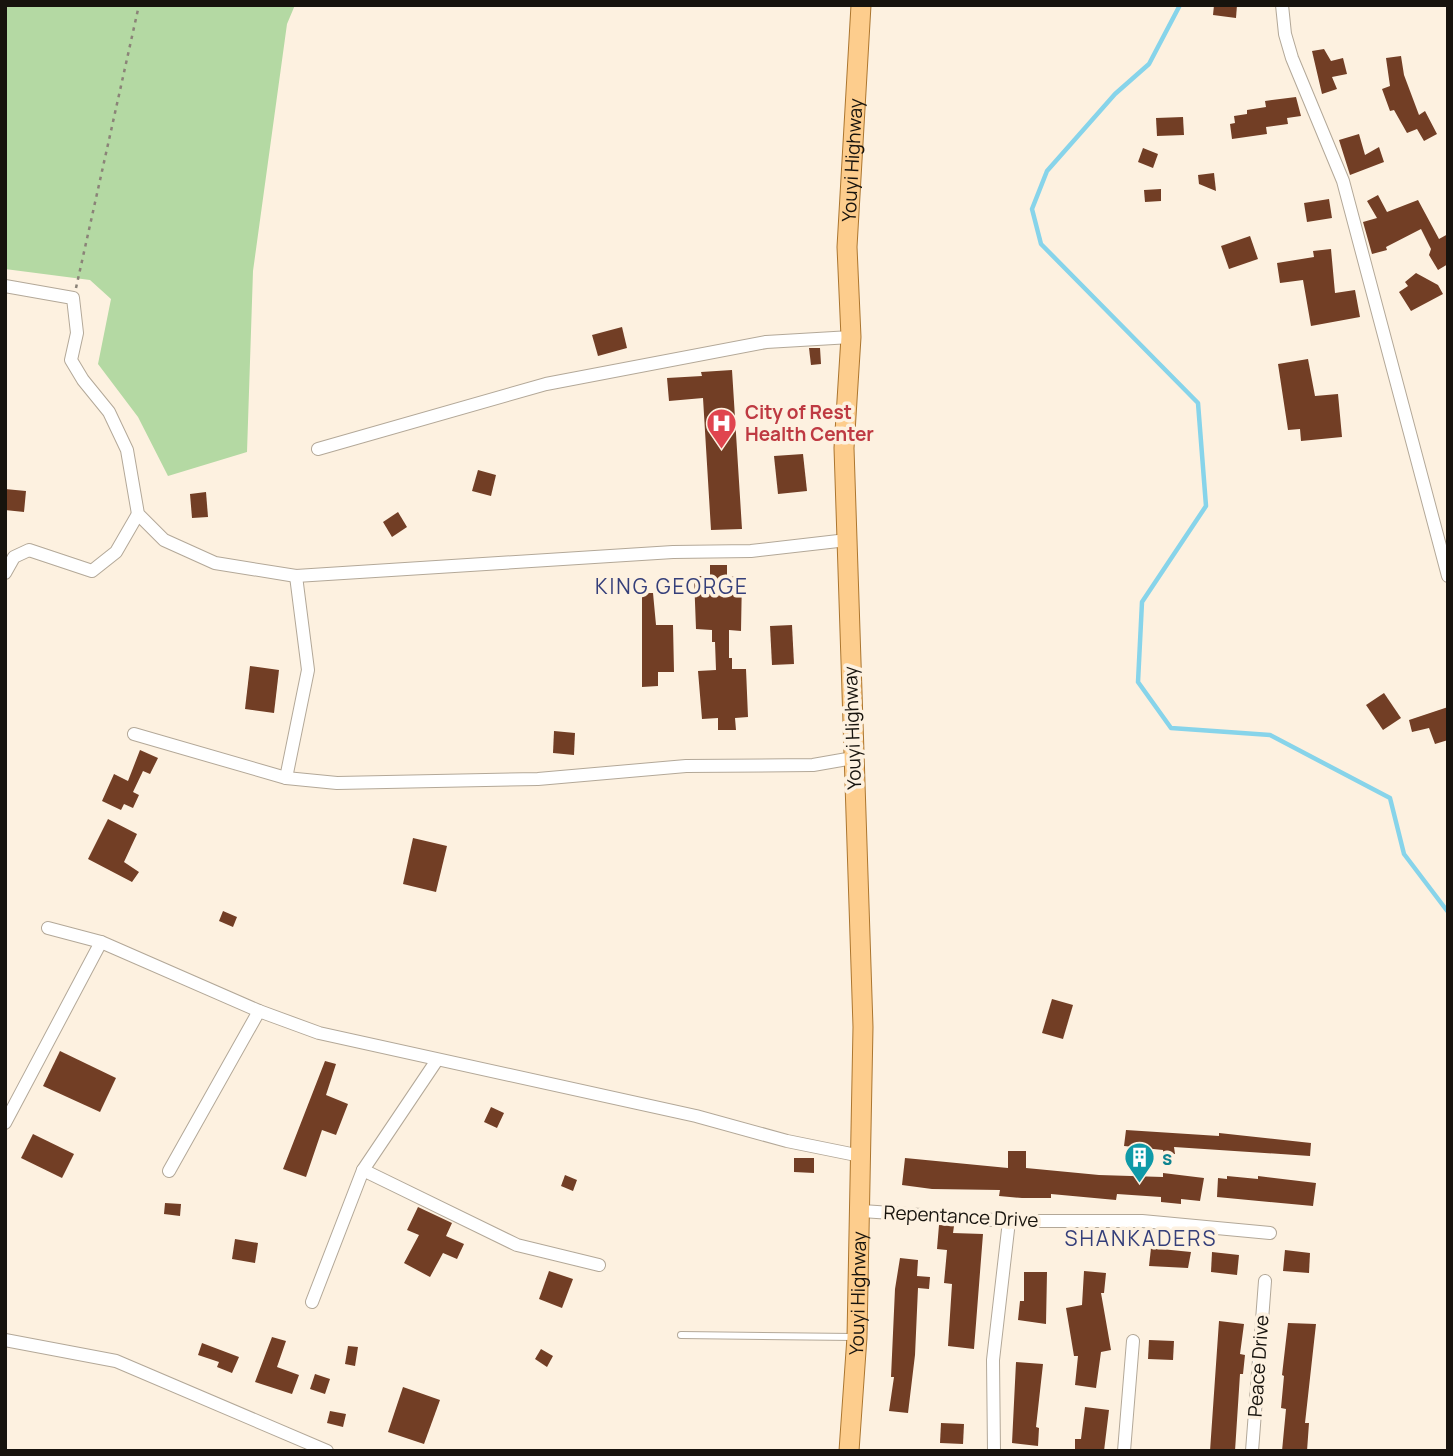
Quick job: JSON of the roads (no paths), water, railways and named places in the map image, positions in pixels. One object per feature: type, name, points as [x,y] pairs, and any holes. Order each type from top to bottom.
[{"type":"main road","name":"Youyi Highway","points":[[849,1451],[858,1337],[863,1027],[844,448],[851,337],[848,247],[861,5]]},
{"type":"street","points":[[1282,5],[1285,34],[1292,58],[1343,181],[1448,576]]},
{"type":"street","points":[[5,286],[73,298],[77,333],[71,360],[83,380],[109,412],[127,450],[138,514],[163,540],[215,564],[296,576],[673,552],[751,551],[847,540]]},
{"type":"street","points":[[318,449],[546,384],[766,342],[851,337]]},
{"type":"street","points":[[5,573],[14,557],[29,550],[92,571],[116,552],[138,514]]},
{"type":"street","points":[[286,778],[308,670],[296,576]]},
{"type":"street","points":[[134,734],[286,778],[337,783],[538,779],[686,766],[813,765],[853,758]]},
{"type":"street","points":[[48,928],[101,942],[259,1011],[319,1033],[696,1116],[787,1141],[861,1156]]},
{"type":"street","points":[[5,1123],[101,942]]},
{"type":"street","points":[[169,1171],[259,1011]]},
{"type":"street","points":[[312,1302],[363,1170],[437,1060]]},
{"type":"street","points":[[363,1170],[517,1245],[598,1265]]},
{"type":"street","name":"Repentance Drive","points":[[862,1211],[1009,1221],[1142,1222],[1270,1233]]},
{"type":"street","points":[[993,1451],[993,1360],[1009,1221]]},
{"type":"street","name":"Peace Drive","points":[[1252,1451],[1265,1281]]},
{"type":"street","points":[[5,1340],[117,1361],[327,1451]]},
{"type":"street","points":[[1124,1451],[1133,1342]]},
{"type":"lane","points":[[681,1335],[858,1337]]},
{"type":"waterway","points":[[1180,5],[1149,64],[1115,94],[1047,171],[1032,209],[1041,244],[1198,403],[1206,506],[1142,602],[1138,682],[1171,728],[1270,735],[1390,798],[1404,854],[1448,912]]},
{"type":"place","name":"City of Rest Health Center","points":[[722,450]]},
{"type":"place","name":"s","points":[[1139,1185]]},
{"type":"district","name":"KING GEORGE","points":[[672,587]]},
{"type":"district","name":"SHANKADERS","points":[[1141,1239]]}]
